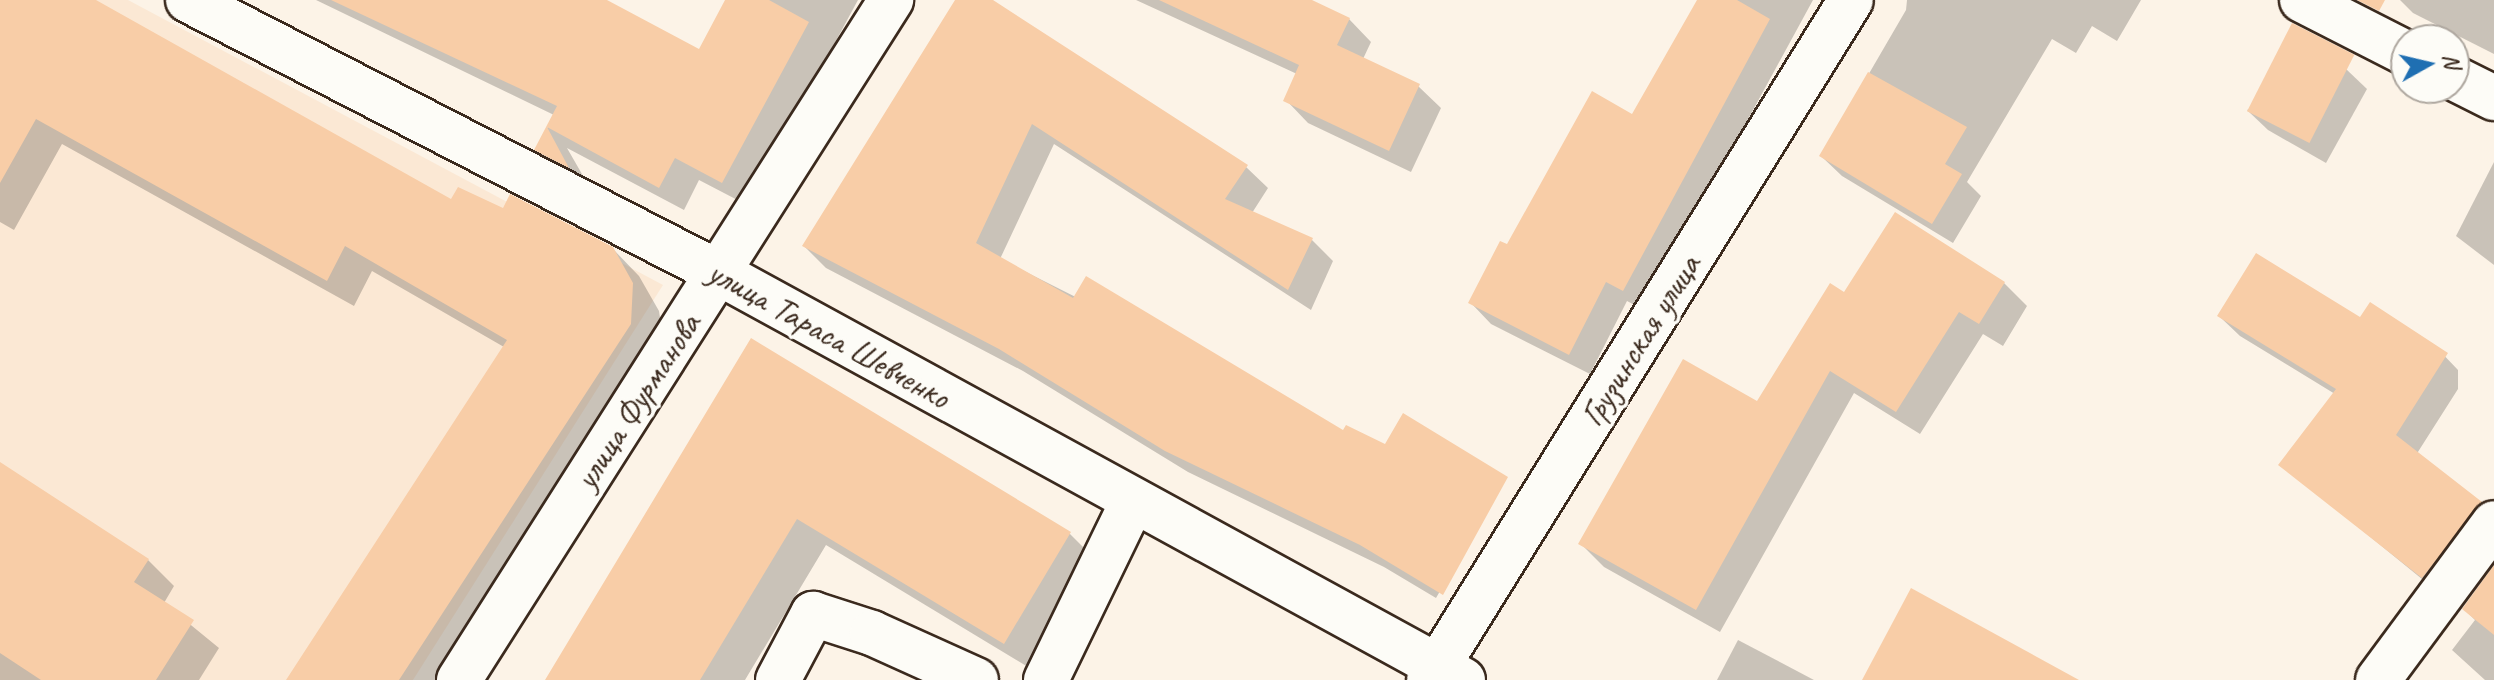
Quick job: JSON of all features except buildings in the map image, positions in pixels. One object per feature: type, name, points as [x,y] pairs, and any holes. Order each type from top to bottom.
[{"type":"street","name":"улица Тараса Шевченко","points":[[188,0],[719,273],[1443,676]]},
{"type":"street","name":"улица Фурманова","points":[[459,680],[891,0]]},
{"type":"street","name":"Грузинская улица","points":[[1443,676],[1851,0]]},
{"type":"street","points":[[2302,0],[2390,45]]},
{"type":"street","points":[[2470,86],[2494,98]]},
{"type":"street","points":[[1046,680],[1133,501]]},
{"type":"street","points":[[2378,680],[2494,523]]},
{"type":"street","points":[[778,680],[813,614],[872,633],[976,680]]},
{"type":"shaded area","points":[[0,0],[128,0],[663,285],[413,680],[0,680]]}]
